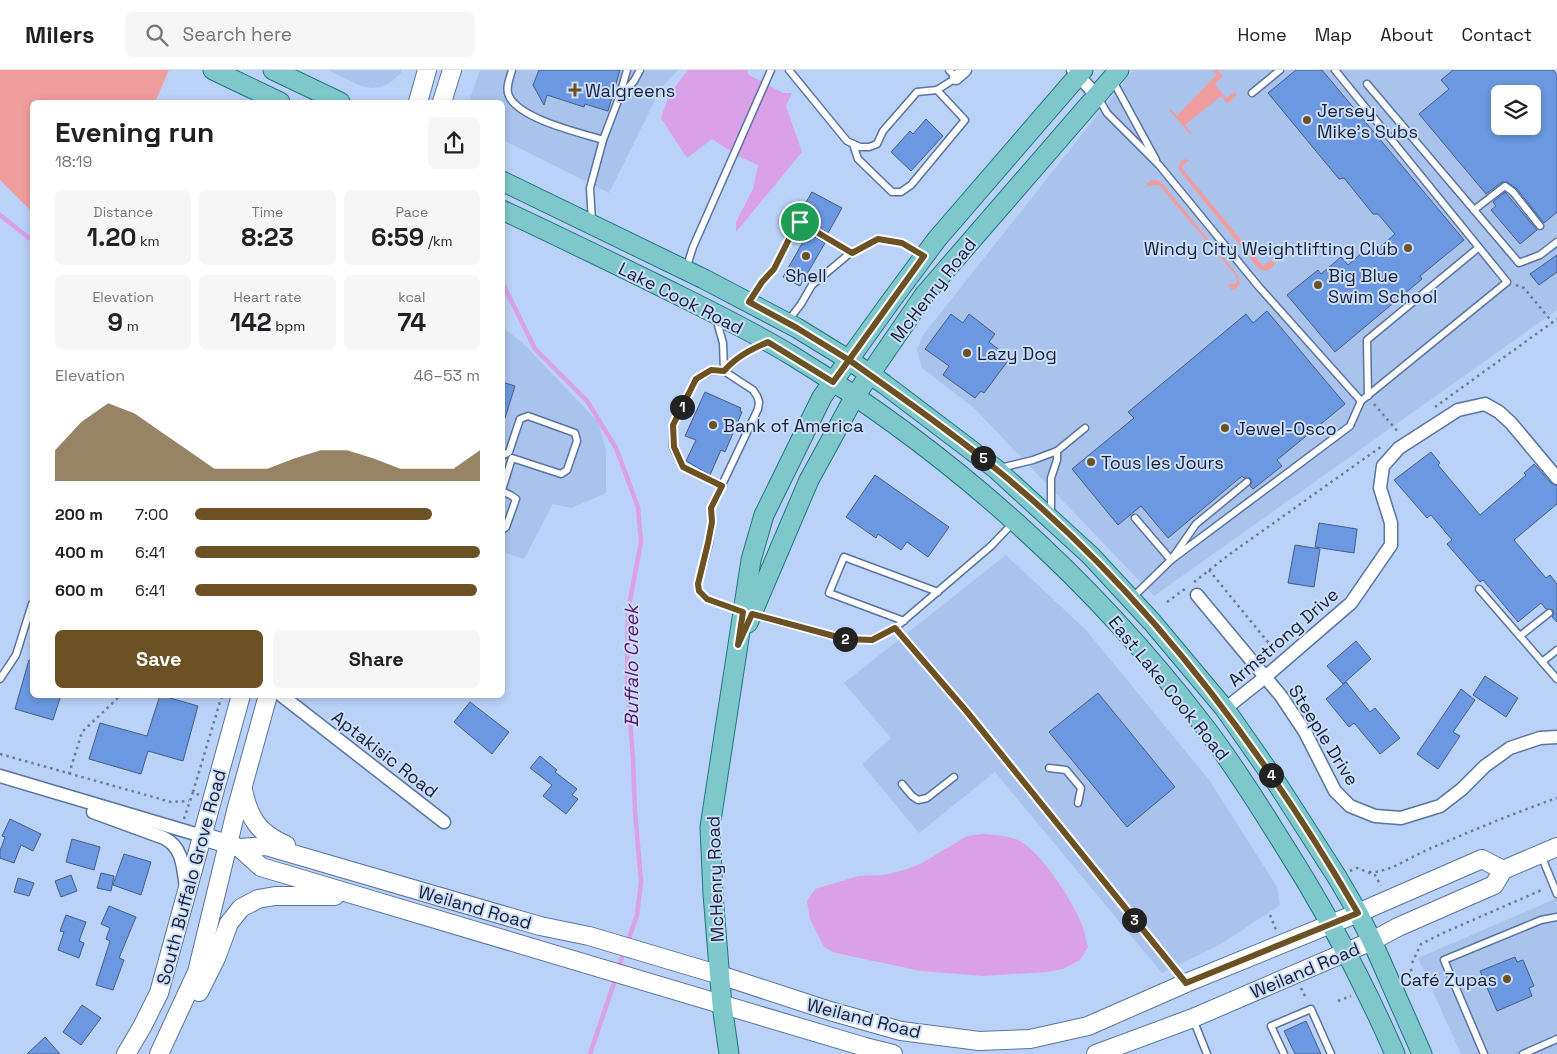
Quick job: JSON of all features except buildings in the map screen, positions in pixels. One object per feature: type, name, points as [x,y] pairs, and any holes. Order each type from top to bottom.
[{"type":"main road","points":[[213,70],[276,100]]},
{"type":"main road","points":[[273,70],[336,100]]},
{"type":"main road","points":[[418,100],[427,70]]},
{"type":"main road","points":[[443,100],[452,70]]},
{"type":"main road","name":"McHenry Road","points":[[748,613],[751,560],[764,515],[822,397],[937,239],[1061,97],[1078,72]]},
{"type":"main road","name":"McHenry Road","points":[[729,1054],[722,1005],[710,827],[738,645],[748,613],[809,480],[855,396],[925,294],[1096,95],[1112,73]]},
{"type":"main road","name":"Lake Cook Road","points":[[505,182],[749,302],[787,322],[849,360]]},
{"type":"main road","name":"Lake Cook Road","points":[[505,211],[713,312],[768,342],[855,396]]},
{"type":"main road","name":"East Lake Cook Road","points":[[849,360],[996,468],[1051,518],[1132,599],[1225,709],[1278,785],[1358,913],[1422,1054]]},
{"type":"main road","name":"East Lake Cook Road","points":[[855,396],[951,467],[1015,521],[1077,580],[1138,644],[1206,727],[1301,872],[1373,1003],[1395,1054]]},
{"type":"main road","name":"South Buffalo Grove Road","points":[[126,1054],[142,1027],[158,993],[240,698]]},
{"type":"main road","name":"South Buffalo Grove Road","points":[[162,1051],[197,972],[234,846],[243,787],[267,698]]},
{"type":"main road","points":[[243,787],[249,814],[262,830],[274,840],[297,850],[308,858]]},
{"type":"main road","points":[[202,836],[234,846]]},
{"type":"main road","name":"Weiland Road","points":[[234,846],[266,846],[540,926],[589,936],[720,975],[830,1011],[901,1031],[979,1040],[1030,1039],[1088,1026],[1482,859],[1504,870]]},
{"type":"main road","name":"Weiland Road","points":[[234,846],[261,867],[722,1005],[864,1051],[893,1054]]},
{"type":"main road","name":"Weiland Road","points":[[1096,1054],[1193,1018],[1346,953],[1398,927],[1494,885],[1504,870],[1557,847]]},
{"type":"main road","points":[[162,1051],[195,1000],[216,958],[229,923],[241,908],[258,899],[275,896],[330,895],[397,907]]},
{"type":"street","points":[[1078,72],[1096,95]]},
{"type":"street","name":"Armstrong Drive","points":[[1225,709],[1264,678],[1350,603],[1391,545],[1391,523],[1380,488],[1383,466],[1399,448],[1458,410],[1485,404],[1500,412],[1511,423],[1557,478]]},
{"type":"street","name":"Steeple Drive","points":[[1197,595],[1264,678],[1281,696],[1305,732],[1327,771],[1335,791],[1350,806],[1375,816],[1401,818],[1440,806],[1485,766],[1510,748],[1540,738],[1557,737]]},
{"type":"street","name":"Aptakisic Road","points":[[285,698],[444,822]]},
{"type":"street","points":[[0,776],[202,836]]},
{"type":"street","points":[[56,793],[66,802],[170,840],[176,846],[181,859],[186,893]]},
{"type":"lane","points":[[512,70],[508,85],[508,95],[514,104],[541,120],[603,140]]},
{"type":"lane","points":[[592,224],[590,188],[603,140],[619,98],[627,70]]},
{"type":"lane","points":[[619,98],[634,81],[640,70]]},
{"type":"lane","points":[[686,270],[693,247],[771,70]]},
{"type":"lane","points":[[789,70],[847,141],[860,147],[869,147],[876,144],[883,131],[917,92],[937,90],[957,73]]},
{"type":"lane","points":[[1252,93],[1280,70]]},
{"type":"lane","points":[[1132,599],[1172,560],[1350,426],[1361,402],[1507,282],[1335,70]]},
{"type":"lane","points":[[1112,73],[1159,165]]},
{"type":"lane","points":[[1367,84],[1519,263],[1540,255],[1557,242]]},
{"type":"lane","points":[[853,144],[858,159],[892,192],[901,192],[911,185],[965,120],[937,90]]},
{"type":"lane","points":[[1096,95],[1107,113],[1159,165],[1259,287],[1361,402]]},
{"type":"lane","points":[[1474,210],[1505,186],[1513,192],[1540,226]]},
{"type":"lane","points":[[749,302],[762,282],[774,269],[792,233],[800,222],[852,253]]},
{"type":"lane","points":[[787,322],[801,304],[812,285],[852,253],[878,239],[902,243],[924,256]]},
{"type":"lane","points":[[1368,396],[1367,340],[1478,248]]},
{"type":"lane","points":[[713,312],[723,343],[724,371]]},
{"type":"lane","points":[[724,371],[734,360],[768,342]]},
{"type":"lane","points":[[722,486],[683,467],[674,447],[673,425],[696,379],[711,370],[724,371],[753,390],[758,396],[759,402],[758,409],[722,486],[711,508],[712,522],[698,584],[699,591],[707,599],[748,613],[845,639],[872,640],[895,628],[991,546],[1015,521]]},
{"type":"lane","points":[[505,455],[510,452],[520,418],[528,416],[575,433],[577,441],[567,470],[561,474],[505,456]]},
{"type":"lane","points":[[996,468],[1032,460],[1057,450],[1085,428]]},
{"type":"lane","points":[[1051,518],[1051,478],[1057,460],[1057,450]]},
{"type":"lane","points":[[505,481],[512,458]]},
{"type":"lane","points":[[1172,560],[1196,524],[1247,482]]},
{"type":"lane","points":[[505,492],[516,500],[505,528]]},
{"type":"lane","points":[[1135,518],[1172,560]]},
{"type":"lane","points":[[904,621],[829,593],[844,557],[938,592]]},
{"type":"lane","points":[[1479,589],[1557,679]]},
{"type":"lane","points":[[0,680],[16,655],[30,610]]},
{"type":"lane","points":[[1520,636],[1549,613]]},
{"type":"lane","points":[[895,628],[968,713],[1186,983]]},
{"type":"lane","points":[[1542,662],[1557,650]]},
{"type":"lane","points":[[1049,768],[1066,770],[1081,788],[1078,803]]},
{"type":"lane","points":[[902,784],[918,800],[927,798],[954,776]]},
{"type":"lane","points":[[1540,854],[1557,894]]},
{"type":"lane","points":[[1484,1054],[1444,960],[1541,920],[1557,917]]},
{"type":"lane","points":[[1284,1054],[1271,1026],[1311,1009],[1331,1054]]},
{"type":"lane","points":[[1193,1018],[1207,1054]]},
{"type":"lane","points":[[1522,1054],[1557,1039]]},
{"type":"path","points":[[1507,282],[1524,288],[1553,323]]},
{"type":"path","points":[[1431,410],[1557,319]]},
{"type":"path","points":[[1368,396],[1399,433]]},
{"type":"path","points":[[1167,602],[1384,444]]},
{"type":"path","points":[[1209,570],[1283,661]]},
{"type":"path","points":[[69,774],[82,732],[118,698]]},
{"type":"path","points":[[192,792],[221,698]]},
{"type":"path","points":[[0,754],[171,802],[190,801]]},
{"type":"path","points":[[1368,872],[1381,871],[1557,798]]},
{"type":"path","points":[[1412,963],[1421,944],[1554,885]]},
{"type":"shaded area","points":[[0,70],[169,70],[156,100],[30,100],[30,210],[0,180]]},
{"type":"shaded area","points":[[328,70],[401,70],[401,73],[391,82],[380,87],[371,88],[361,86]]},
{"type":"shaded area","points":[[480,70],[678,70],[661,88],[609,193],[505,141],[505,100],[470,100]]},
{"type":"shaded area","points":[[688,70],[747,70],[749,75],[783,93],[792,93],[786,106],[802,152],[736,232],[736,222],[753,189],[758,165],[738,156],[712,139],[687,158],[661,118],[669,95]]},
{"type":"shaded area","points":[[1133,70],[1557,70],[1557,310],[1154,596],[974,408],[922,368],[917,350],[923,335]]},
{"type":"shaded area","points":[[1212,70],[1217,70],[1223,76],[1215,84],[1226,98],[1235,92],[1237,95],[1228,104],[1221,96],[1185,125],[1192,134],[1190,134],[1169,110],[1171,109],[1177,116],[1217,74]]},
{"type":"shaded area","points":[[1186,159],[1189,160],[1181,167],[1263,266],[1271,260],[1275,263],[1273,267],[1266,271],[1259,269],[1179,170],[1180,163]]},
{"type":"shaded area","points":[[1151,180],[1157,180],[1162,183],[1237,274],[1240,283],[1235,290],[1232,290],[1227,285],[1237,283],[1236,276],[1159,185],[1145,186]]},
{"type":"shaded area","points":[[505,329],[523,343],[598,422],[606,450],[606,493],[572,508],[553,504],[524,559],[505,553]]},
{"type":"shaded area","points":[[1006,555],[1086,630],[1210,781],[1277,887],[1280,905],[1223,943],[1162,973],[995,772],[919,833],[862,764],[891,738],[844,683]]},
{"type":"shaded area","points":[[982,834],[1006,836],[1020,841],[1029,847],[1047,867],[1073,906],[1083,928],[1088,947],[1080,960],[1063,969],[1047,972],[984,976],[921,971],[845,955],[824,947],[810,919],[807,901],[815,889],[859,876],[885,875],[907,869],[922,863],[967,836]]},
{"type":"shaded area","points":[[1557,898],[1557,1054],[1461,1054],[1418,958]]},
{"type":"waterway","name":"Buffalo Creek","points":[[0,215],[30,238]]},
{"type":"waterway","name":"Buffalo Creek","points":[[505,288],[535,349],[587,401],[616,448],[638,507],[641,542],[628,611],[627,679],[641,882],[637,915],[627,944]]},
{"type":"waterway","name":"Buffalo Creek","points":[[618,970],[624,951]]},
{"type":"waterway","name":"Buffalo Creek","points":[[590,1054],[616,977]]},
{"type":"place","name":"Walgreens","points":[[575,90]]},
{"type":"place","name":"Jersey Mike's Subs","points":[[1307,120]]},
{"type":"place","name":"Windy City Weightlifting Club","points":[[1408,248]]},
{"type":"place","name":"Shell","points":[[806,256]]},
{"type":"place","name":"Big Blue Swim School","points":[[1318,285]]},
{"type":"place","name":"Lazy Dog","points":[[967,353]]},
{"type":"place","name":"Bank of America","points":[[713,425]]},
{"type":"place","name":"Jewel-Osco","points":[[1225,428]]},
{"type":"place","name":"Tous les Jours","points":[[1091,462]]},
{"type":"place","name":"Café Zupas","points":[[1507,979]]},
{"type":"route","points":[[800,222],[792,233],[774,269],[762,282],[749,302],[797,328],[849,360],[833,382],[768,342],[734,360],[724,371],[711,370],[696,379],[673,425],[674,447],[678,460],[683,467],[722,486],[711,508],[712,522],[698,584],[699,591],[707,599],[743,612],[738,645],[752,614],[845,639],[872,640],[895,628],[968,713],[1186,983],[1358,913],[1278,785],[1225,709],[1152,622],[1091,556],[996,468],[849,360],[924,256],[902,243],[878,239],[852,253],[800,222]]}]
